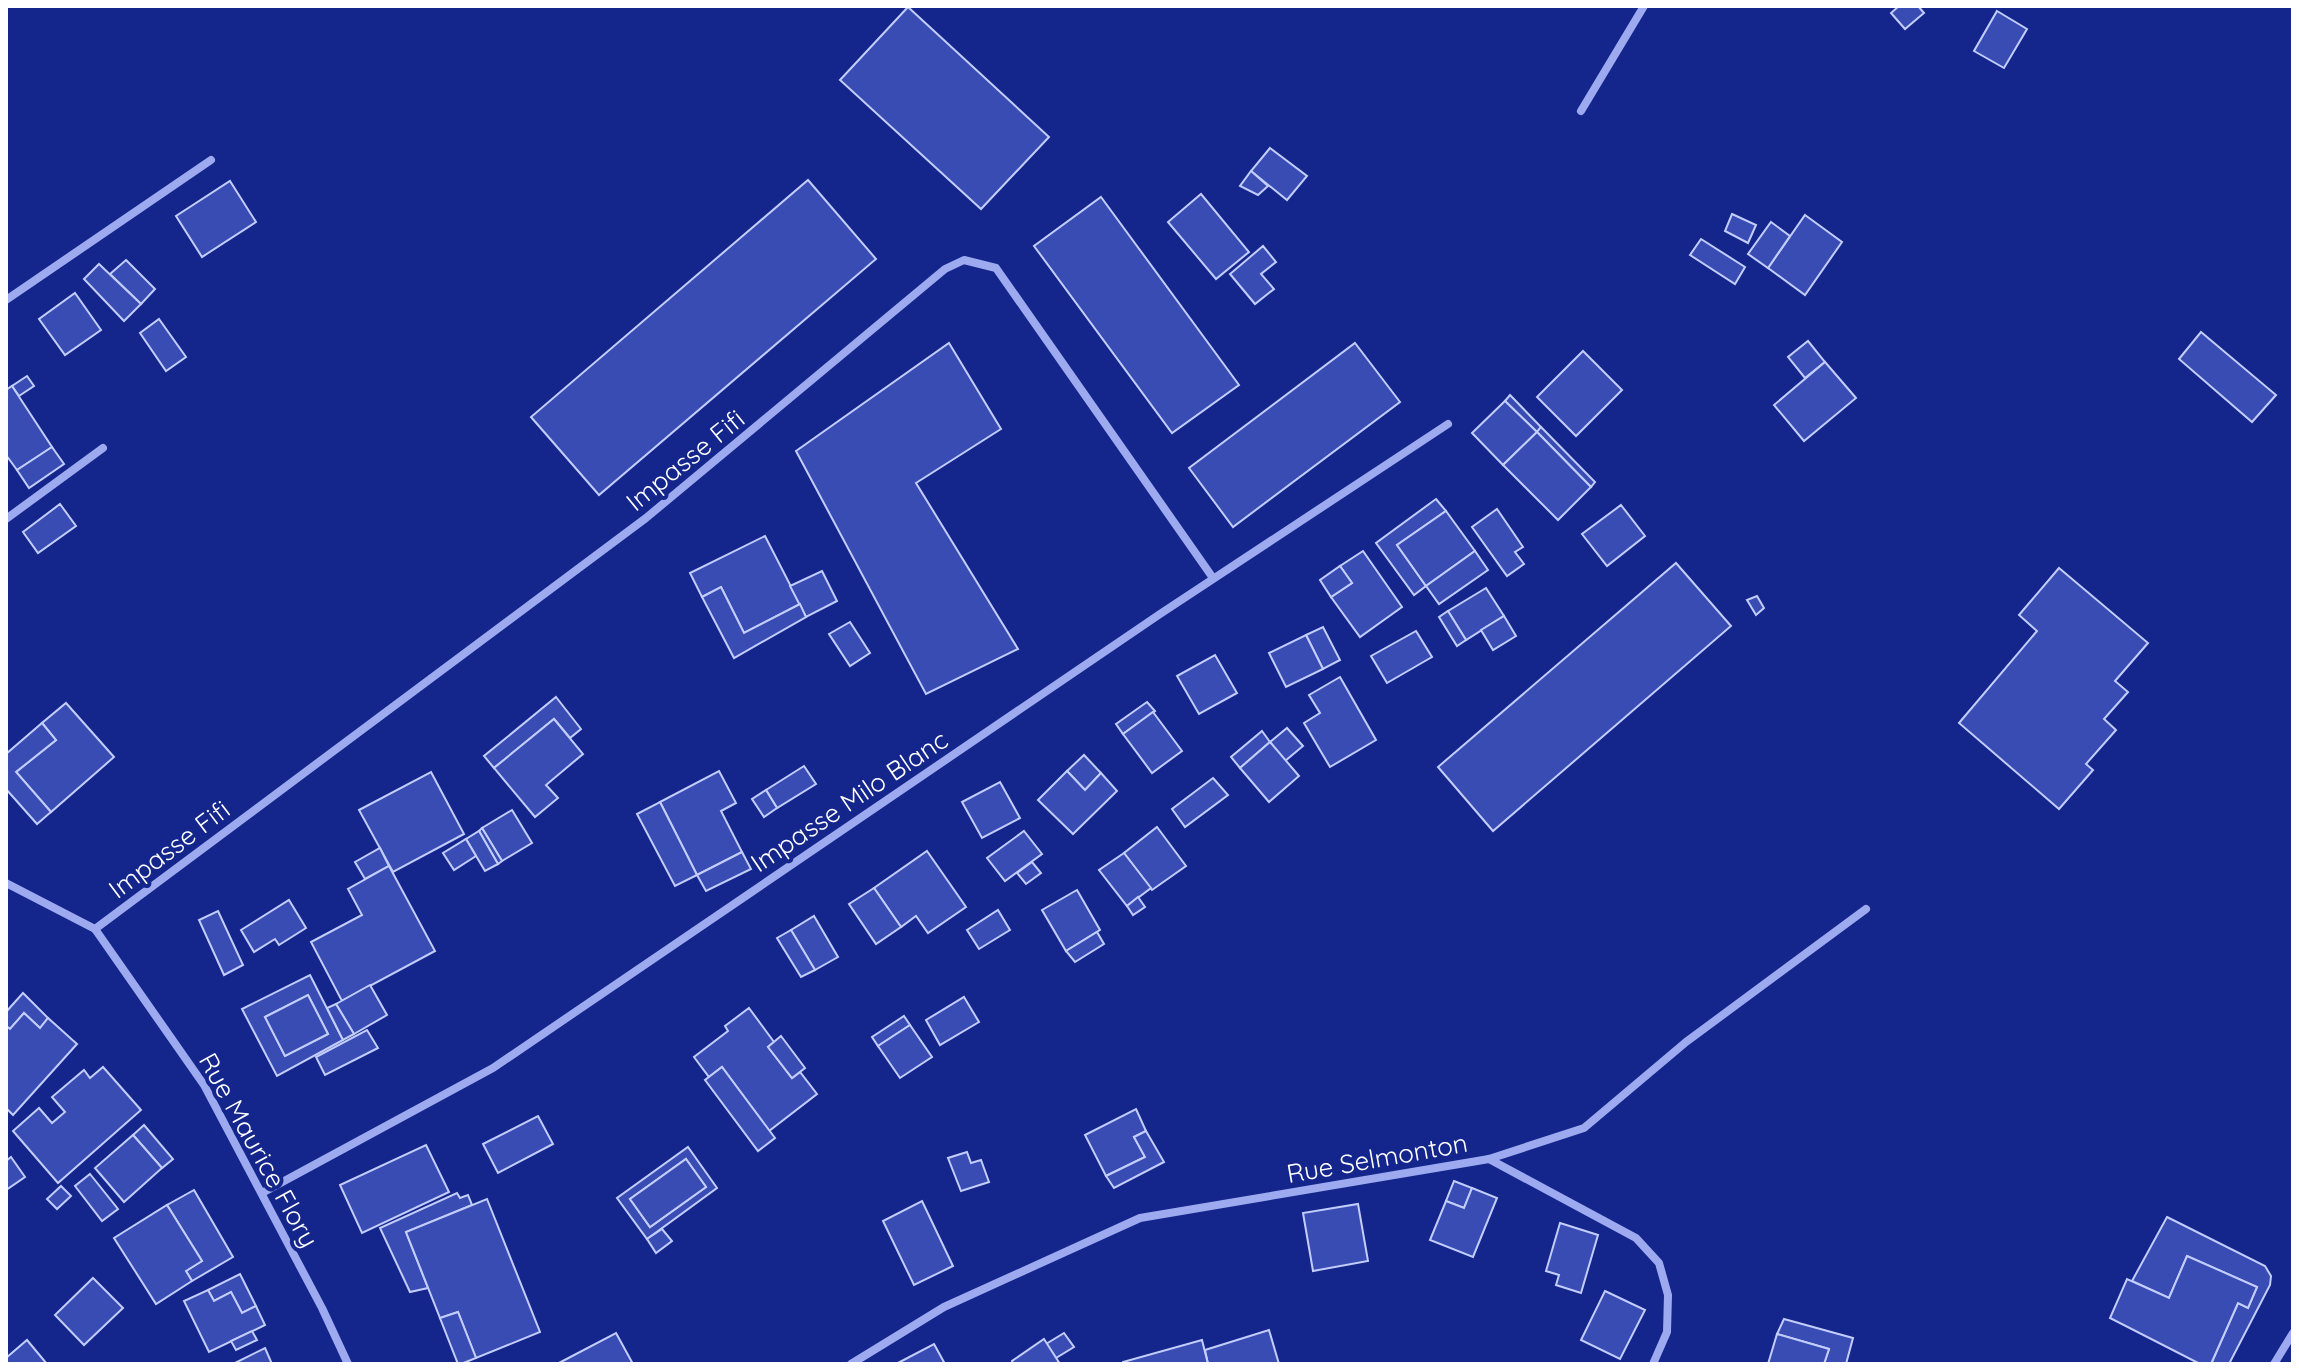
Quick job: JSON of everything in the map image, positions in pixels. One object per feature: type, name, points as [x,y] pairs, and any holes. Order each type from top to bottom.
[{"type":"street","points":[[1581,111],[1644,6]]},
{"type":"street","points":[[6,300],[211,160]]},
{"type":"street","name":"Impasse Fifi","points":[[95,929],[646,518],[945,269],[964,260],[996,268],[1213,578]]},
{"type":"street","name":"Impasse Milo Blanc","points":[[262,1193],[493,1068],[1213,578],[1448,424]]},
{"type":"street","points":[[6,519],[103,448]]},
{"type":"street","name":"Rue Maurice Flory","points":[[6,883],[95,929],[204,1085],[322,1308],[348,1364]]},
{"type":"street","name":"Rue Selmonton","points":[[851,1364],[944,1307],[1140,1218],[1489,1159],[1584,1128],[1686,1042],[1866,909]]},
{"type":"street","points":[[1489,1159],[1636,1238],[1659,1263],[1668,1295],[1667,1332],[1653,1364]]},
{"type":"street","points":[[2274,1364],[2293,1333]]},
{"type":"building","points":[[1899,6],[1918,6],[1924,13],[1905,29],[1891,13]]},
{"type":"building","points":[[908,7],[1049,137],[981,209],[840,80]]},
{"type":"building","points":[[1997,11],[2027,29],[2004,68],[1974,51]]},
{"type":"building","points":[[1270,148],[1307,176],[1287,200],[1251,171]]},
{"type":"building","points":[[1251,171],[1268,186],[1258,195],[1240,186]]},
{"type":"building","points":[[808,180],[876,259],[599,495],[531,417]]},
{"type":"building","points":[[230,181],[256,222],[202,257],[176,216]]},
{"type":"building","points":[[1201,194],[1249,252],[1216,279],[1168,222]]},
{"type":"building","points":[[1101,197],[1239,385],[1172,433],[1034,246]]},
{"type":"building","points":[[1732,214],[1756,225],[1748,243],[1725,231]]},
{"type":"building","points":[[1805,215],[1842,242],[1805,295],[1768,268]]},
{"type":"building","points":[[1771,222],[1790,236],[1768,268],[1748,254]]},
{"type":"building","points":[[1701,239],[1745,267],[1735,284],[1690,255]]},
{"type":"building","points":[[1263,246],[1276,262],[1261,274],[1274,289],[1255,304],[1230,274]]},
{"type":"building","points":[[126,260],[155,289],[141,304],[110,274]]},
{"type":"building","points":[[99,264],[141,304],[124,321],[84,279]]},
{"type":"building","points":[[75,293],[101,330],[65,355],[39,319]]},
{"type":"building","points":[[159,319],[186,357],[166,371],[140,333]]},
{"type":"building","points":[[2201,332],[2276,395],[2252,422],[2179,359]]},
{"type":"building","points":[[1808,341],[1825,362],[1805,378],[1788,357]]},
{"type":"building","points":[[949,343],[1001,429],[916,483],[1018,649],[926,694],[796,451]]},
{"type":"building","points":[[1355,343],[1400,402],[1233,527],[1189,468]]},
{"type":"building","points":[[1583,351],[1622,390],[1576,436],[1537,397]]},
{"type":"building","points":[[1825,362],[1856,398],[1804,441],[1774,405]]},
{"type":"building","points":[[27,376],[34,386],[19,396],[12,386]]},
{"type":"building","points":[[12,386],[52,447],[17,470],[6,455],[6,390]]},
{"type":"building","points":[[1510,395],[1541,427],[1537,432],[1505,401]]},
{"type":"building","points":[[1505,401],[1537,432],[1503,465],[1472,433]]},
{"type":"building","points":[[1541,427],[1595,482],[1591,487],[1537,432]]},
{"type":"building","points":[[1537,432],[1591,487],[1558,520],[1503,465]]},
{"type":"building","points":[[52,447],[64,464],[29,488],[17,470]]},
{"type":"building","points":[[1436,499],[1446,511],[1397,545],[1426,586],[1414,595],[1376,543]]},
{"type":"building","points":[[60,504],[76,526],[38,553],[23,532]]},
{"type":"building","points":[[1621,505],[1645,536],[1607,566],[1582,534]]},
{"type":"building","points":[[1497,509],[1523,547],[1515,552],[1524,564],[1507,576],[1472,527]]},
{"type":"building","points":[[1446,511],[1475,551],[1426,586],[1397,545]]},
{"type":"building","points":[[765,536],[800,604],[744,633],[721,587],[702,597],[690,573]]},
{"type":"building","points":[[1363,551],[1402,607],[1360,637],[1331,597],[1352,583],[1340,566]]},
{"type":"building","points":[[1475,551],[1488,570],[1439,604],[1426,586]]},
{"type":"building","points":[[1676,563],[1731,626],[1493,831],[1438,767]]},
{"type":"building","points":[[1340,566],[1352,583],[1331,597],[1320,580]]},
{"type":"building","points":[[2059,568],[2148,643],[2115,681],[2128,692],[2104,719],[2116,730],[2086,764],[2093,770],[2059,809],[1959,723],[2037,631],[2019,615]]},
{"type":"building","points":[[822,571],[837,601],[806,617],[790,586]]},
{"type":"building","points":[[721,587],[744,633],[800,604],[806,617],[734,658],[702,597]]},
{"type":"building","points":[[1486,588],[1504,616],[1466,640],[1448,611]]},
{"type":"building","points":[[1757,596],[1764,608],[1756,615],[1747,600]]},
{"type":"building","points":[[1448,611],[1466,640],[1457,646],[1439,617]]},
{"type":"building","points":[[1504,616],[1516,636],[1493,650],[1481,630]]},
{"type":"building","points":[[850,622],[870,653],[850,666],[829,634]]},
{"type":"building","points":[[1323,627],[1340,660],[1323,669],[1306,635]]},
{"type":"building","points":[[1416,631],[1432,657],[1387,683],[1371,656]]},
{"type":"building","points":[[1306,635],[1323,669],[1286,687],[1269,653]]},
{"type":"building","points":[[1215,655],[1237,693],[1199,714],[1177,676]]},
{"type":"building","points":[[1340,677],[1376,740],[1330,767],[1304,723],[1320,713],[1309,695]]},
{"type":"building","points":[[556,697],[581,729],[570,738],[554,719],[494,768],[484,756]]},
{"type":"building","points":[[1147,702],[1155,711],[1123,734],[1116,724]]},
{"type":"building","points":[[66,703],[114,757],[51,812],[16,772],[56,740],[42,723]]},
{"type":"building","points":[[1153,712],[1182,751],[1152,773],[1123,734]]},
{"type":"building","points":[[554,719],[583,754],[546,785],[558,798],[535,817],[494,768]]},
{"type":"building","points":[[42,723],[56,740],[16,772],[51,812],[37,824],[6,789],[6,754]]},
{"type":"building","points":[[1287,728],[1303,746],[1285,761],[1270,742]]},
{"type":"building","points":[[1262,731],[1270,742],[1240,768],[1231,757]]},
{"type":"building","points":[[1270,742],[1299,776],[1269,802],[1240,768]]},
{"type":"building","points":[[1084,755],[1101,773],[1085,790],[1067,771]]},
{"type":"building","points":[[804,766],[816,784],[777,808],[766,790]]},
{"type":"building","points":[[719,771],[736,803],[721,811],[742,852],[697,875],[660,802]]},
{"type":"building","points":[[1067,771],[1085,790],[1101,773],[1117,791],[1073,834],[1038,800]]},
{"type":"building","points":[[431,772],[464,834],[393,872],[359,810]]},
{"type":"building","points":[[1213,778],[1228,795],[1185,827],[1172,809]]},
{"type":"building","points":[[1000,782],[1020,818],[982,838],[962,802]]},
{"type":"building","points":[[766,790],[777,808],[764,817],[752,799]]},
{"type":"building","points":[[660,802],[697,875],[675,886],[637,814]]},
{"type":"building","points":[[512,810],[532,843],[502,861],[482,828]]},
{"type":"building","points":[[1157,827],[1186,866],[1152,890],[1124,853]]},
{"type":"building","points":[[482,828],[502,861],[498,864],[479,831]]},
{"type":"building","points":[[479,831],[498,864],[485,871],[466,839]]},
{"type":"building","points":[[1024,831],[1042,854],[1005,881],[987,858]]},
{"type":"building","points":[[466,839],[476,856],[454,870],[443,853]]},
{"type":"building","points":[[380,848],[389,866],[365,879],[355,862]]},
{"type":"building","points":[[927,851],[966,907],[928,933],[916,916],[901,927],[874,888]]},
{"type":"building","points":[[742,852],[751,869],[706,891],[697,875]]},
{"type":"building","points":[[1124,853],[1151,888],[1127,906],[1099,870]]},
{"type":"building","points":[[1032,862],[1041,873],[1026,884],[1017,873]]},
{"type":"building","points":[[389,866],[435,951],[342,1001],[311,942],[362,915],[348,889]]},
{"type":"building","points":[[874,888],[901,927],[876,944],[849,904]]},
{"type":"building","points":[[1077,890],[1100,930],[1066,951],[1042,910]]},
{"type":"building","points":[[1138,897],[1145,907],[1133,915],[1127,906]]},
{"type":"building","points":[[289,900],[306,928],[279,945],[275,939],[254,952],[241,930]]},
{"type":"building","points":[[998,910],[1010,930],[979,949],[967,930]]},
{"type":"building","points":[[218,911],[243,965],[224,975],[199,920]]},
{"type":"building","points":[[814,916],[838,957],[815,970],[791,930]]},
{"type":"building","points":[[791,930],[815,970],[801,977],[777,938]]},
{"type":"building","points":[[1097,932],[1104,944],[1075,962],[1066,951]]},
{"type":"building","points":[[310,975],[343,1040],[277,1076],[242,1009]],"holes":[[[308,995],[328,1034],[285,1056],[265,1017]]]},
{"type":"building","points":[[370,985],[387,1015],[354,1034],[336,1004]]},
{"type":"building","points":[[23,993],[48,1018],[40,1028],[24,1013],[10,1029],[6,1026],[6,1012]]},
{"type":"building","points":[[308,995],[328,1034],[285,1056],[265,1017]]},
{"type":"building","points":[[964,997],[979,1022],[940,1045],[926,1020]]},
{"type":"building","points":[[336,1004],[354,1034],[343,1040],[327,1008]]},
{"type":"building","points":[[749,1008],[774,1042],[768,1047],[792,1078],[800,1072],[817,1094],[769,1131],[722,1067],[709,1077],[694,1057],[728,1031],[725,1026]]},
{"type":"building","points":[[24,1013],[40,1028],[48,1018],[77,1044],[13,1115],[6,1108],[6,1026],[10,1029]]},
{"type":"building","points":[[904,1016],[910,1025],[878,1046],[872,1037]]},
{"type":"building","points":[[910,1025],[932,1057],[900,1078],[878,1046]]},
{"type":"building","points":[[367,1030],[378,1048],[325,1075],[316,1057]]},
{"type":"building","points":[[781,1036],[805,1068],[792,1078],[768,1047]]},
{"type":"building","points":[[103,1067],[141,1110],[58,1183],[13,1131],[39,1108],[52,1123],[65,1112],[52,1097],[84,1070],[90,1078]]},
{"type":"building","points":[[722,1067],[775,1138],[758,1151],[705,1080]]},
{"type":"building","points":[[1136,1109],[1146,1131],[1134,1137],[1145,1157],[1106,1176],[1085,1135]]},
{"type":"building","points":[[538,1116],[553,1144],[498,1173],[483,1144]]},
{"type":"building","points":[[144,1125],[173,1159],[162,1168],[133,1135]]},
{"type":"building","points":[[1146,1131],[1164,1162],[1114,1188],[1106,1176],[1145,1157],[1134,1137]]},
{"type":"building","points":[[133,1135],[162,1168],[124,1202],[95,1168]]},
{"type":"building","points":[[426,1145],[449,1192],[362,1233],[340,1185]]},
{"type":"building","points":[[688,1147],[717,1188],[647,1239],[617,1198]],"holes":[[[686,1159],[706,1187],[650,1227],[630,1199]]]},
{"type":"building","points":[[967,1152],[971,1163],[981,1160],[989,1182],[961,1191],[948,1158]]},
{"type":"building","points":[[11,1157],[25,1177],[6,1190],[6,1161]]},
{"type":"building","points":[[686,1159],[706,1187],[650,1227],[630,1199]]},
{"type":"building","points":[[90,1174],[118,1209],[102,1221],[75,1186]]},
{"type":"building","points":[[1454,1181],[1472,1188],[1464,1208],[1446,1201]]},
{"type":"building","points":[[61,1186],[71,1196],[57,1209],[47,1199]]},
{"type":"building","points":[[1472,1188],[1497,1198],[1473,1257],[1430,1240],[1446,1201],[1464,1208]]},
{"type":"building","points":[[194,1190],[233,1257],[192,1281],[186,1271],[202,1261],[167,1205]]},
{"type":"building","points":[[457,1193],[460,1198],[468,1195],[472,1205],[406,1232],[428,1288],[410,1292],[380,1228]]},
{"type":"building","points":[[487,1199],[540,1332],[476,1358],[458,1312],[440,1318],[406,1232]]},
{"type":"building","points":[[922,1201],[953,1266],[914,1285],[883,1221]]},
{"type":"building","points":[[1358,1204],[1368,1261],[1313,1271],[1303,1213]]},
{"type":"building","points":[[167,1205],[202,1261],[186,1271],[192,1281],[156,1304],[114,1238]]},
{"type":"building","points":[[2167,1217],[2265,1266],[2271,1276],[2270,1285],[2229,1364],[2211,1364],[2238,1303],[2248,1308],[2257,1287],[2187,1256],[2169,1298],[2132,1281]]},
{"type":"building","points":[[1560,1223],[1598,1235],[1581,1293],[1556,1285],[1559,1275],[1546,1271]]},
{"type":"building","points":[[662,1229],[672,1241],[656,1253],[647,1239]]},
{"type":"building","points":[[2187,1256],[2257,1287],[2248,1308],[2238,1303],[2211,1364],[2200,1364],[2110,1318],[2127,1279],[2169,1298]]},
{"type":"building","points":[[240,1274],[256,1306],[242,1313],[231,1292],[214,1301],[208,1290]]},
{"type":"building","points":[[93,1278],[123,1308],[84,1345],[55,1315]]},
{"type":"building","points":[[208,1290],[214,1301],[231,1292],[242,1313],[256,1306],[265,1325],[209,1352],[184,1301]]},
{"type":"building","points":[[1605,1291],[1645,1310],[1620,1359],[1581,1340]]},
{"type":"building","points":[[458,1312],[476,1358],[461,1364],[458,1364],[440,1318]]},
{"type":"building","points":[[1784,1319],[1853,1338],[1846,1364],[1824,1364],[1829,1349],[1777,1334]]},
{"type":"building","points":[[1269,1330],[1279,1364],[1208,1364],[1205,1350]]},
{"type":"building","points":[[252,1331],[257,1340],[236,1350],[231,1341]]},
{"type":"building","points":[[616,1333],[633,1364],[557,1364]]},
{"type":"building","points":[[1064,1333],[1074,1347],[1056,1358],[1046,1344]]},
{"type":"building","points":[[1777,1334],[1829,1349],[1824,1364],[1768,1364]]},
{"type":"building","points":[[1044,1339],[1060,1364],[1013,1364],[1012,1361]]},
{"type":"building","points":[[27,1340],[47,1364],[6,1364],[6,1358]]},
{"type":"building","points":[[1202,1340],[1208,1364],[1123,1364],[1123,1362]]},
{"type":"building","points":[[934,1344],[945,1364],[896,1364]]},
{"type":"building","points":[[265,1348],[272,1364],[233,1364]]}]
